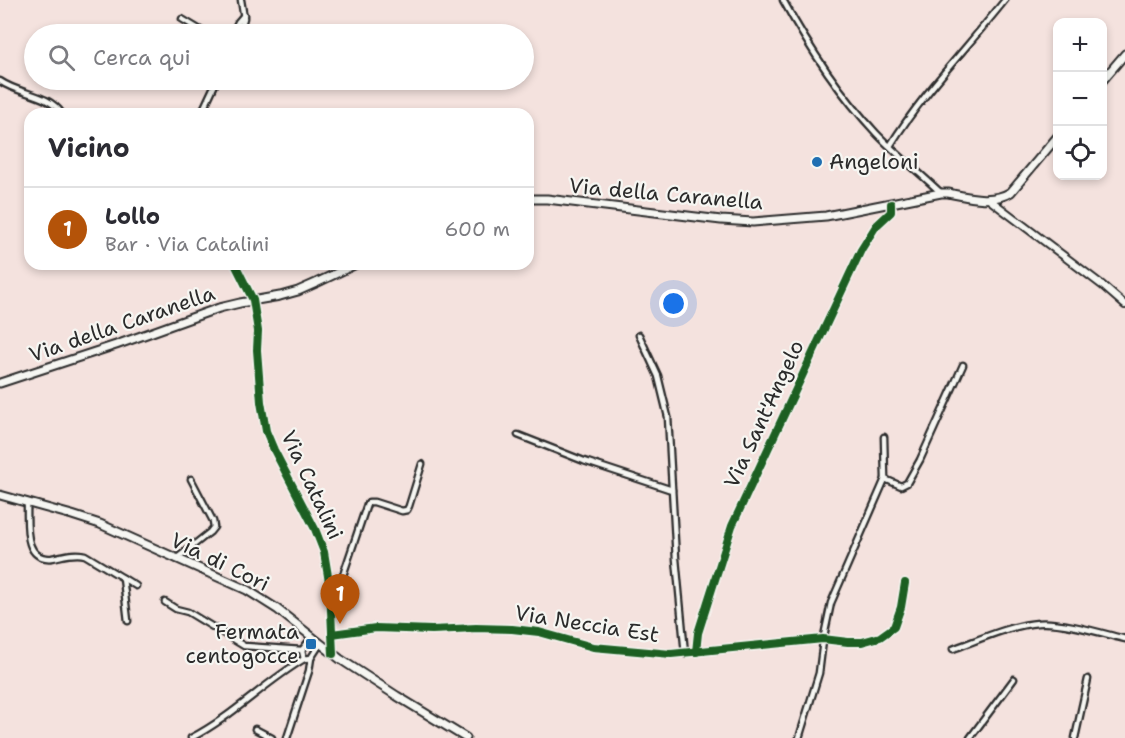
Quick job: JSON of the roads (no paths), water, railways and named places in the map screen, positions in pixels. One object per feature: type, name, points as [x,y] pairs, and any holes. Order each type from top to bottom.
[{"type":"main road","points":[[1107,75],[1125,54]]},
{"type":"main road","points":[[990,200],[1011,192],[1053,142]]},
{"type":"main road","name":"Via della Caranella","points":[[534,199],[745,222],[818,217],[941,193],[990,200]]},
{"type":"main road","name":"Via della Caranella","points":[[0,383],[219,308],[280,296],[343,270]]},
{"type":"main road","name":"Via di Cori","points":[[0,495],[100,524],[254,594],[277,609],[333,654],[466,738]]},
{"type":"street","points":[[241,0],[243,24]]},
{"type":"street","points":[[783,0],[827,73],[863,118],[941,193]]},
{"type":"street","points":[[890,146],[898,132],[1005,0]]},
{"type":"street","points":[[237,24],[244,15]]},
{"type":"street","points":[[182,19],[190,24]]},
{"type":"street","points":[[0,81],[12,88],[49,101],[58,108]]},
{"type":"street","points":[[204,108],[212,90]]},
{"type":"street","points":[[990,200],[1125,305]]},
{"type":"street","name":"Via Sant'Angelo","points":[[696,652],[698,633],[732,526],[861,250],[877,224],[891,212],[891,204]]},
{"type":"street","name":"Via Catalini","points":[[238,270],[253,300],[258,331],[259,381],[265,427],[272,446],[322,545],[327,569],[333,654]]},
{"type":"street","points":[[639,335],[658,376],[666,408],[685,654]]},
{"type":"street","points":[[885,478],[901,486],[907,483],[922,456],[963,365]]},
{"type":"street","points":[[518,435],[584,461],[672,490]]},
{"type":"street","points":[[799,738],[819,673],[823,639],[831,603],[885,478],[884,437]]},
{"type":"street","points":[[331,611],[367,504],[374,502],[407,510],[422,464]]},
{"type":"street","points":[[176,559],[214,527],[191,479]]},
{"type":"street","points":[[27,502],[29,542],[36,555],[44,558],[78,553],[85,555],[136,586]]},
{"type":"street","points":[[123,578],[128,621]]},
{"type":"street","name":"Via Neccia Est","points":[[332,634],[376,628],[512,629],[539,632],[593,647],[663,654],[685,654],[823,639],[862,642],[889,632],[895,626],[900,614],[905,583]]},
{"type":"street","points":[[165,602],[177,610],[188,612],[244,646],[302,650]]},
{"type":"street","points":[[953,649],[1003,632],[1040,623],[1080,628],[1125,639]]},
{"type":"street","points":[[302,650],[312,637]]},
{"type":"street","points":[[287,738],[309,671],[311,658],[320,644]]},
{"type":"street","points":[[302,650],[304,659]]},
{"type":"street","points":[[191,738],[227,716],[304,659],[311,658]]},
{"type":"street","points":[[970,738],[1014,679]]},
{"type":"street","points":[[1075,738],[1088,679]]},
{"type":"street","points":[[255,729],[272,738]]},
{"type":"place","name":"Angeloni","points":[[817,162]]},
{"type":"place","name":"Lollo","points":[[340,624]]},
{"type":"place","name":"Fermata centogocce","points":[[311,644]]}]
